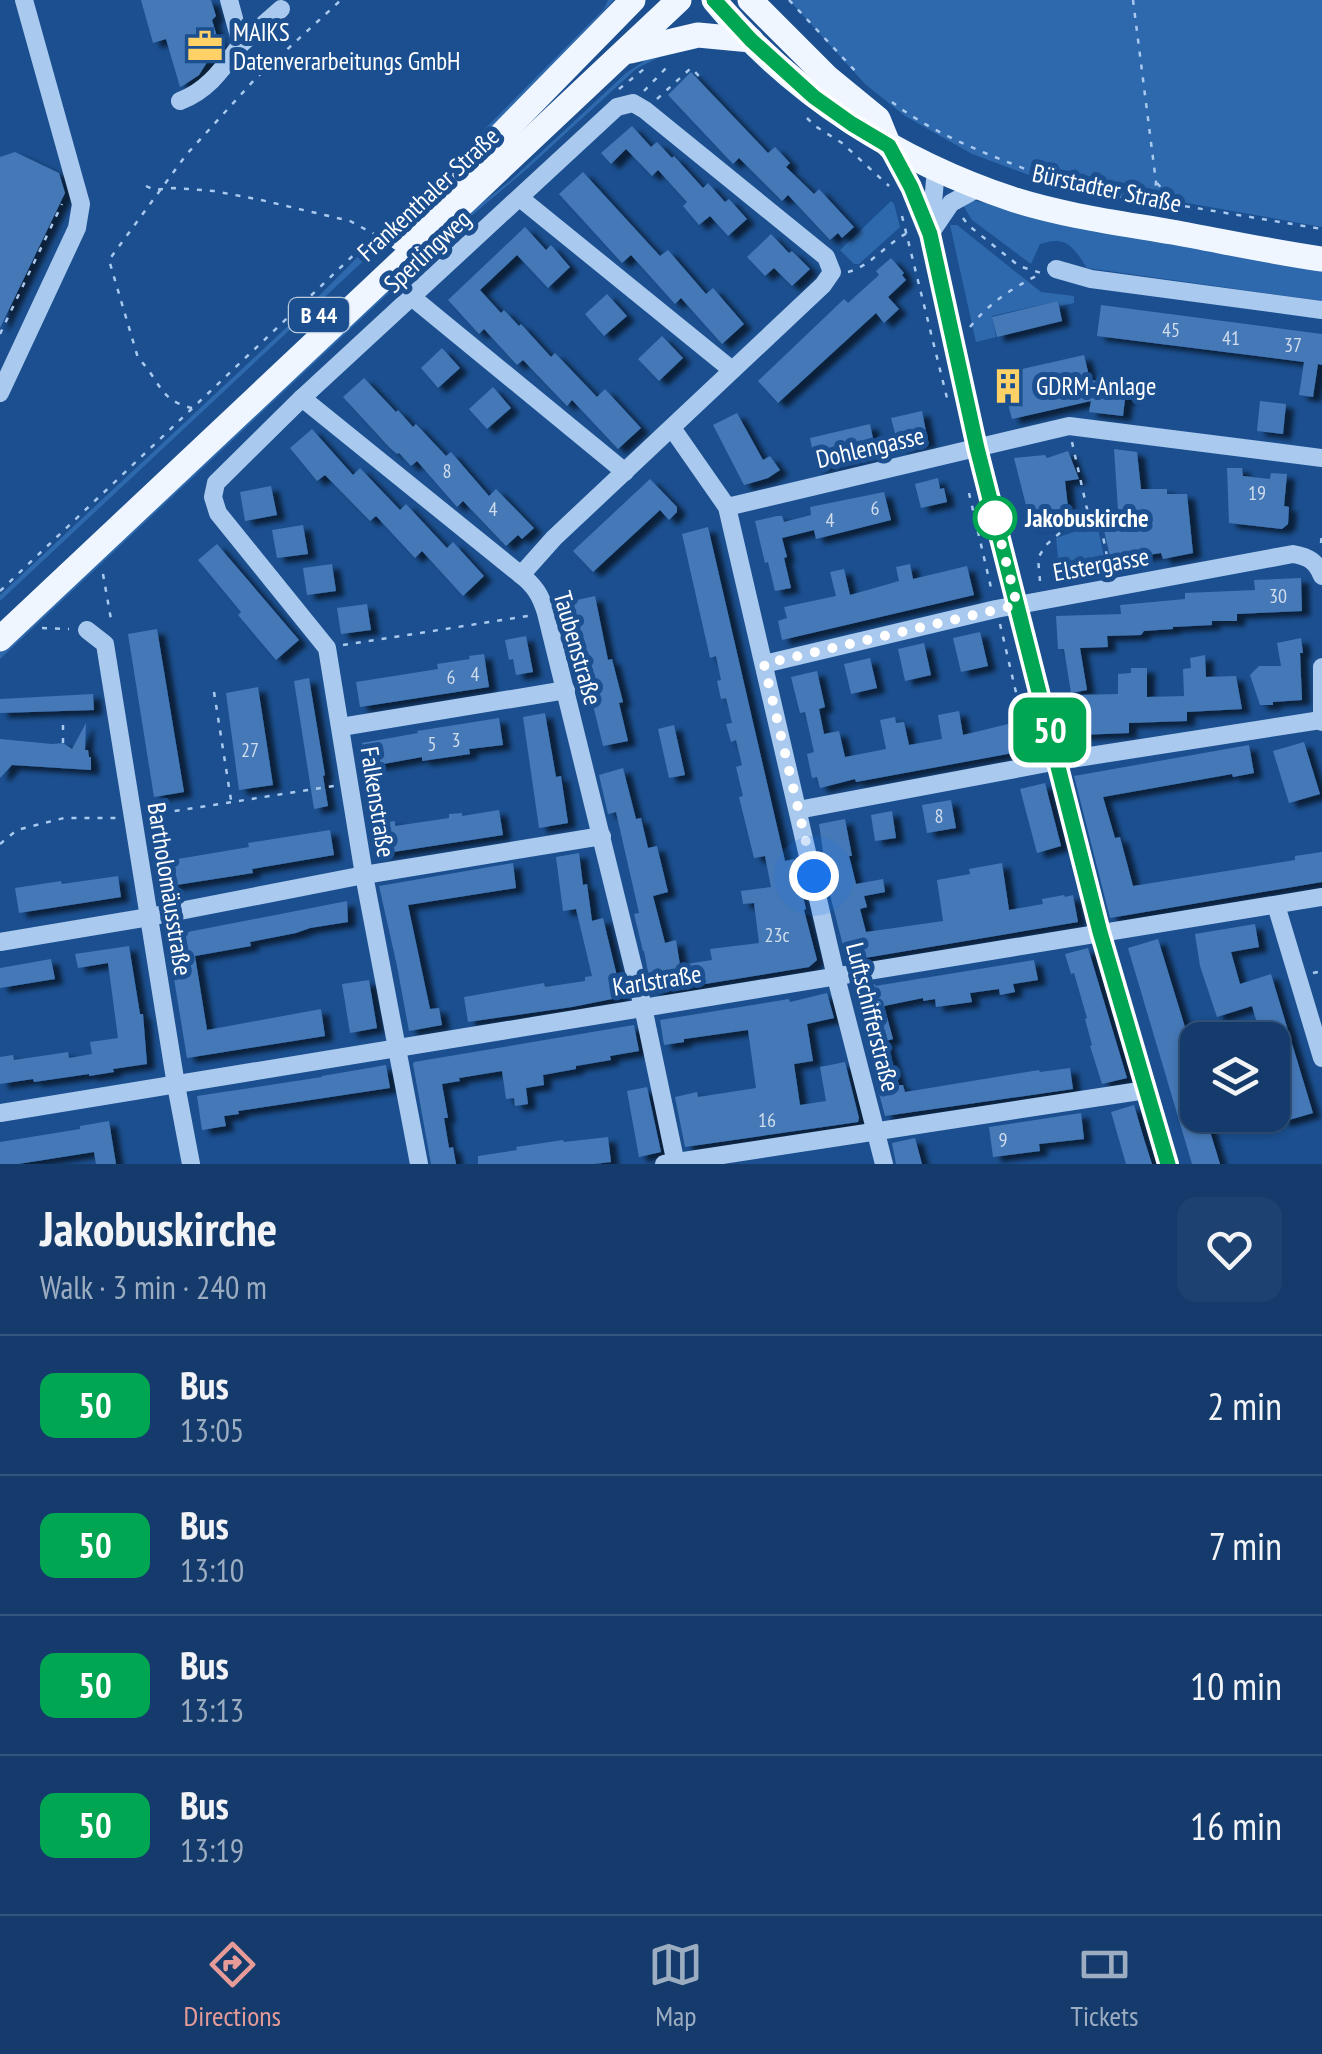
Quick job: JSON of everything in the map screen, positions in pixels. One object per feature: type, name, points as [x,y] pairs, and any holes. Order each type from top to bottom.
[{"type":"main road","name":"Frankenthaler Straße","points":[[0,639],[680,0]]},
{"type":"main road","name":"Bürstadter Straße","points":[[714,0],[814,97],[889,146],[936,168],[1054,210],[1322,259]]},
{"type":"main road","points":[[750,0],[779,6],[828,78],[878,120],[889,146]]},
{"type":"main road","name":"Frankenthaler Straße","points":[[0,616],[424,216],[630,2]]},
{"type":"main road","points":[[625,52],[698,36],[751,40]]},
{"type":"street","points":[[0,393],[81,215],[24,0]]},
{"type":"street","points":[[229,0],[240,44]]},
{"type":"street","points":[[180,101],[197,94],[214,79],[240,44],[282,9]]},
{"type":"street","points":[[639,107],[826,257],[832,272]]},
{"type":"street","name":"Sperlingweg","points":[[216,483],[302,398],[617,108],[639,107]]},
{"type":"street","points":[[889,146],[930,234],[977,448],[1100,932],[1168,1164]]},
{"type":"street","points":[[930,234],[936,168]]},
{"type":"street","points":[[930,234],[951,203],[980,186]]},
{"type":"street","points":[[520,198],[732,370]]},
{"type":"street","points":[[1056,268],[1091,279],[1322,310]]},
{"type":"street","name":"Taubenstraße","points":[[672,1163],[643,1007],[566,690],[542,597],[521,575],[554,538],[823,285],[832,272]]},
{"type":"street","points":[[413,298],[625,472]]},
{"type":"street","points":[[302,398],[521,575]]},
{"type":"street","name":"Dohlengasse","points":[[727,507],[1068,426],[1322,458]]},
{"type":"street","name":"Luftschifferstraße","points":[[672,428],[727,507],[884,1164]]},
{"type":"street","name":"Falkenstraße","points":[[216,483],[213,497],[218,512],[327,648],[418,1164]]},
{"type":"street","name":"Elstergasse","points":[[764,664],[1017,605],[1293,554],[1307,556],[1317,564],[1322,576]]},
{"type":"street","name":"Bartholomäusstraße","points":[[87,630],[104,644],[191,1164]]},
{"type":"street","points":[[798,810],[1058,761],[1322,721],[1322,667]]},
{"type":"street","points":[[341,727],[566,690]]},
{"type":"street","points":[[0,942],[602,836]]},
{"type":"street","name":"Karlstraße","points":[[0,1113],[1322,897]]},
{"type":"street","points":[[1276,905],[1322,1058]]},
{"type":"street","points":[[672,1163],[1146,1090]]},
{"type":"path","points":[[0,591],[192,408],[169,400],[138,358],[109,260],[186,155],[256,78],[341,0]]},
{"type":"path","points":[[1133,0],[1156,182],[1154,201]]},
{"type":"path","points":[[779,6],[867,84]]},
{"type":"path","points":[[639,107],[668,66]]},
{"type":"path","points":[[639,107],[679,82],[692,68],[700,78]]},
{"type":"path","points":[[882,94],[910,116],[974,149],[1073,188],[1322,229]]},
{"type":"path","points":[[1156,182],[1176,205]]},
{"type":"path","points":[[146,186],[154,190],[196,189],[261,200],[350,221],[376,234]]},
{"type":"path","points":[[0,334],[65,197],[78,192]]},
{"type":"path","points":[[951,203],[968,225],[1020,266],[1039,274],[1002,294],[968,330],[952,335]]},
{"type":"path","points":[[832,272],[860,269],[907,233],[951,414]]},
{"type":"path","points":[[1068,426],[1087,509],[1100,522],[1114,588]]},
{"type":"path","points":[[1042,600],[1038,558],[1046,545],[1087,509]]},
{"type":"path","points":[[103,569],[113,636]]},
{"type":"path","points":[[327,648],[546,613]]},
{"type":"path","points":[[41,628],[87,630]]},
{"type":"path","points":[[214,692],[231,802]]},
{"type":"path","points":[[62,743],[63,719]]},
{"type":"path","points":[[0,844],[17,830],[64,818],[133,818],[350,783]]},
{"type":"shaded area","points":[[608,0],[614,0],[436,193],[0,601],[0,595],[304,311],[604,9]]},
{"type":"shaded area","points":[[789,0],[1322,0],[1322,227],[1187,203],[1070,190],[972,154],[905,116],[865,84]]},
{"type":"shaded area","points":[[669,52],[636,69],[463,223],[0,659],[0,652],[461,219],[511,180],[626,73],[655,54]]},
{"type":"shaded area","points":[[971,200],[1322,268],[1322,301],[1087,268],[1073,249],[1057,241],[1040,244],[1031,264],[972,220],[962,204]]},
{"type":"shaded area","points":[[891,201],[900,227],[859,264],[854,264],[840,250]]},
{"type":"shaded area","points":[[950,225],[957,225],[1041,292],[1074,296],[1074,303],[1060,306],[1058,301],[992,316],[996,337],[976,342]]},
{"type":"shaded area","points":[[1097,524],[1105,561],[1051,572],[1050,560],[1058,558],[1056,538]]},
{"type":"building","points":[[141,0],[211,0],[221,50],[211,56],[199,75],[180,87],[166,39],[153,43]]},
{"type":"building","points":[[691,72],[768,153],[775,147],[790,163],[786,167],[814,194],[819,189],[854,227],[842,238],[838,233],[830,240],[788,195],[782,201],[739,158],[733,164],[668,95]]},
{"type":"building","points":[[632,126],[651,147],[657,142],[703,188],[708,183],[747,219],[728,236],[710,216],[699,225],[683,206],[687,202],[658,170],[652,176],[626,149],[611,164],[601,153]]},
{"type":"building","points":[[15,152],[59,173],[65,193],[0,328],[0,157]]},
{"type":"building","points":[[583,172],[660,256],[668,250],[706,294],[713,288],[744,324],[722,344],[681,298],[675,304],[631,255],[622,263],[559,194]]},
{"type":"building","points":[[525,227],[546,250],[551,245],[570,267],[548,288],[517,255],[480,290],[501,313],[504,310],[521,324],[551,357],[555,353],[597,397],[605,389],[641,428],[618,449],[572,400],[567,406],[523,360],[517,365],[484,329],[479,334],[448,300]]},
{"type":"building","points":[[771,234],[810,269],[792,286],[774,268],[765,276],[747,257]]},
{"type":"building","points":[[891,258],[906,280],[888,297],[899,309],[884,323],[876,313],[778,403],[758,381],[844,299],[848,303],[879,275],[876,271]]},
{"type":"building","points":[[607,294],[627,316],[604,336],[585,314]]},
{"type":"building","points":[[1058,301],[1062,321],[997,337],[992,317]]},
{"type":"building","points":[[1101,305],[1322,334],[1322,365],[1318,364],[1313,397],[1299,395],[1304,362],[1097,336]]},
{"type":"building","points":[[662,336],[683,358],[659,381],[638,359]]},
{"type":"building","points":[[442,348],[460,368],[438,388],[421,368]]},
{"type":"building","points":[[1084,355],[1090,380],[1130,385],[1123,416],[1089,412],[1091,401],[1012,419],[1000,374]]},
{"type":"building","points":[[364,378],[446,456],[451,452],[489,496],[496,489],[534,528],[506,546],[463,501],[457,507],[417,461],[411,466],[390,448],[343,397]]},
{"type":"building","points":[[493,387],[511,408],[487,429],[469,409]]},
{"type":"building","points":[[1260,401],[1286,404],[1283,434],[1257,431]]},
{"type":"building","points":[[922,411],[928,442],[899,448],[891,418]]},
{"type":"building","points":[[737,413],[763,460],[770,456],[780,470],[744,485],[713,425]]},
{"type":"building","points":[[870,424],[876,453],[816,468],[810,438]]},
{"type":"building","points":[[312,429],[353,475],[360,468],[400,510],[406,504],[447,548],[453,542],[484,576],[463,596],[422,551],[415,558],[376,516],[370,521],[325,475],[317,481],[290,448]]},
{"type":"building","points":[[1114,449],[1137,452],[1141,489],[1187,494],[1193,553],[1163,559],[1161,553],[1111,561],[1104,530],[1119,525]]},
{"type":"building","name":"Jakobuskirche","points":[[1068,451],[1079,479],[1065,481],[1069,516],[1058,517],[1058,523],[1031,525],[1014,458],[1047,458]]},
{"type":"building","points":[[1227,468],[1242,468],[1243,476],[1270,479],[1271,473],[1287,474],[1284,506],[1289,507],[1288,524],[1282,529],[1229,523]]},
{"type":"building","points":[[938,478],[947,502],[921,508],[915,484]]},
{"type":"building","points":[[650,479],[677,507],[677,512],[669,520],[660,510],[593,572],[573,551]]},
{"type":"building","points":[[271,486],[277,515],[245,521],[240,492]]},
{"type":"building","points":[[884,492],[891,520],[816,539],[814,530],[782,538],[791,588],[775,591],[755,521],[782,516],[784,522],[811,515],[810,507]]},
{"type":"building","points":[[303,525],[308,554],[277,558],[272,530]]},
{"type":"building","points":[[708,527],[785,861],[794,859],[817,960],[809,967],[656,992],[651,987],[634,914],[639,913],[616,812],[608,814],[599,775],[623,768],[648,848],[657,846],[668,892],[653,896],[665,943],[676,940],[680,965],[712,960],[710,949],[759,943],[754,903],[743,904],[741,891],[771,887],[765,856],[754,858],[739,797],[743,796],[736,767],[742,765],[736,740],[731,742],[726,724],[732,723],[726,698],[721,699],[716,656],[710,658],[682,534]]},
{"type":"building","points":[[217,544],[299,640],[276,660],[198,560]]},
{"type":"building","points":[[332,564],[336,591],[307,595],[303,568]]},
{"type":"building","points":[[910,564],[913,579],[967,566],[974,595],[782,640],[778,621],[787,618],[784,607],[836,596],[830,572],[844,569],[850,595],[899,581],[896,567]]},
{"type":"building","points":[[1301,578],[1302,611],[1237,614],[1237,621],[1107,636],[1108,647],[1080,648],[1087,690],[1071,693],[1064,649],[1058,649],[1056,616],[1121,614],[1120,605],[1185,599],[1185,593],[1255,590],[1254,580]]},
{"type":"building","points":[[595,596],[608,660],[612,659],[623,702],[619,703],[628,741],[603,746],[568,602]]},
{"type":"building","points":[[367,604],[371,630],[341,634],[337,608]]},
{"type":"building","points":[[157,629],[184,792],[154,797],[128,634]]},
{"type":"building","points":[[980,632],[988,666],[961,672],[953,638]]},
{"type":"building","points":[[526,636],[533,672],[516,675],[505,640]]},
{"type":"building","points":[[1301,638],[1302,700],[1260,705],[1250,675],[1259,666],[1281,666],[1277,643]]},
{"type":"building","points":[[924,643],[931,675],[905,681],[898,649]]},
{"type":"building","points":[[484,654],[489,687],[360,707],[356,682],[438,669],[437,664]]},
{"type":"building","points":[[1205,655],[1206,677],[1236,676],[1242,709],[1187,712],[1187,721],[1129,723],[1129,733],[1080,735],[1078,695],[1118,694],[1118,674],[1131,673],[1131,668],[1147,668],[1147,697],[1184,696],[1183,669],[1191,668],[1190,658]]},
{"type":"building","points":[[870,658],[877,688],[851,694],[844,664]]},
{"type":"building","points":[[817,671],[825,707],[819,709],[824,734],[839,731],[845,757],[886,749],[880,720],[895,717],[896,723],[904,722],[909,745],[942,739],[938,715],[959,711],[963,735],[1008,724],[1013,753],[820,788],[817,777],[812,778],[807,754],[814,752],[805,712],[800,713],[791,677]]},
{"type":"building","points":[[309,678],[328,806],[314,809],[294,681]]},
{"type":"building","points":[[258,687],[273,785],[239,790],[226,693]]},
{"type":"building","points":[[93,694],[94,710],[0,713],[0,699]]},
{"type":"building","points":[[545,713],[568,823],[539,828],[523,717]]},
{"type":"building","points":[[499,718],[503,745],[469,749],[470,754],[422,761],[422,757],[367,767],[362,743]]},
{"type":"building","points":[[86,723],[85,750],[91,757],[91,770],[12,765],[0,778],[0,739],[63,743],[72,749]]},
{"type":"building","points":[[674,725],[685,775],[669,778],[658,729]]},
{"type":"building","points":[[1304,742],[1320,794],[1289,803],[1273,751]]},
{"type":"building","points":[[1249,745],[1254,773],[1103,797],[1115,838],[1120,837],[1133,886],[1295,860],[1295,856],[1322,852],[1322,882],[1110,918],[1074,776]]},
{"type":"building","points":[[1045,783],[1061,846],[1037,853],[1020,789]]},
{"type":"building","points":[[951,800],[956,828],[927,833],[922,805]]},
{"type":"building","points":[[499,810],[503,835],[374,855],[369,825],[395,821],[395,826],[449,818],[449,814],[462,816]]},
{"type":"building","points":[[892,811],[896,838],[875,841],[871,815]]},
{"type":"building","points":[[845,819],[856,884],[883,879],[885,892],[864,896],[867,907],[860,909],[866,932],[943,921],[937,880],[1002,863],[1009,910],[1043,904],[1042,899],[1073,895],[1078,922],[847,961],[828,887],[819,824]]},
{"type":"building","points":[[330,830],[334,855],[170,886],[166,861]]},
{"type":"building","points":[[579,853],[592,921],[603,918],[622,997],[468,1022],[464,997],[544,983],[545,987],[585,981],[585,977],[592,976],[576,909],[563,911],[556,857]]},
{"type":"building","points":[[513,863],[516,888],[408,905],[430,1009],[439,1008],[442,1025],[409,1031],[379,886]]},
{"type":"building","points":[[118,876],[121,897],[19,913],[15,888]]},
{"type":"building","points":[[347,901],[348,922],[195,956],[207,1030],[321,1009],[325,1036],[187,1058],[167,936]]},
{"type":"building","points":[[1255,924],[1259,947],[1231,952],[1240,984],[1271,974],[1286,1022],[1257,1022],[1252,1006],[1217,1017],[1200,966],[1195,934]]},
{"type":"building","points":[[1158,939],[1183,1022],[1180,1022],[1180,1124],[1128,948]]},
{"type":"building","points":[[129,946],[143,1014],[147,1064],[89,1076],[0,1084],[0,1057],[13,1055],[14,1060],[68,1052],[69,1058],[92,1054],[90,1042],[118,1038],[108,963],[78,968],[75,954]]},
{"type":"building","points":[[1088,948],[1127,1078],[1102,1084],[1090,1046],[1087,1018],[1065,954]]},
{"type":"building","points":[[51,959],[55,979],[0,988],[0,968]]},
{"type":"building","points":[[1034,960],[1038,980],[1013,984],[1015,992],[1000,995],[999,989],[970,993],[972,1002],[936,1007],[935,999],[923,998],[884,1006],[893,1039],[886,1041],[899,1085],[903,1085],[905,1092],[1070,1068],[1073,1089],[885,1116],[852,990]]},
{"type":"building","points":[[369,980],[377,1028],[350,1033],[342,984]]},
{"type":"building","points":[[827,993],[834,1018],[807,1024],[813,1061],[794,1064],[800,1105],[826,1101],[820,1067],[845,1062],[858,1122],[685,1147],[675,1097],[756,1088],[748,1030],[664,1045],[660,1020]]},
{"type":"building","points":[[634,1025],[639,1051],[543,1075],[544,1085],[526,1088],[528,1104],[515,1106],[514,1098],[506,1099],[502,1071],[442,1084],[449,1148],[453,1147],[456,1164],[431,1164],[414,1062]]},
{"type":"building","points":[[1290,1037],[1313,1113],[1290,1120]]},
{"type":"building","points":[[386,1065],[390,1088],[238,1111],[239,1114],[224,1116],[226,1126],[202,1130],[197,1096]]},
{"type":"building","points":[[647,1087],[661,1152],[639,1157],[627,1091]]},
{"type":"building","points":[[1134,1105],[1152,1164],[1126,1164],[1111,1112]]},
{"type":"building","points":[[1081,1113],[1084,1139],[1039,1144],[1040,1151],[993,1157],[989,1127]]},
{"type":"building","points":[[109,1121],[116,1164],[96,1164],[94,1152],[0,1164],[0,1142]]},
{"type":"building","points":[[1183,1132],[1210,1132],[1220,1164],[1192,1164]]},
{"type":"building","points":[[608,1137],[611,1162],[478,1164],[478,1156],[517,1150],[516,1147]]},
{"type":"building","points":[[915,1138],[922,1164],[896,1164],[892,1143]]},
{"type":"bus line","name":"50","points":[[714,0],[814,97],[889,146],[930,234],[977,448],[1100,932],[1168,1164]]},
{"type":"place","name":"MAIKS Datenverarbeitungs GmbH","points":[[205,46]]},
{"type":"place","name":"GDRM-Anlage","points":[[1008,386]]},
{"type":"place","name":"Jakobuskirche","points":[[995,518]]},
{"type":"route","points":[[814,876],[764,664],[1017,605],[993,510],[995,518]]}]
